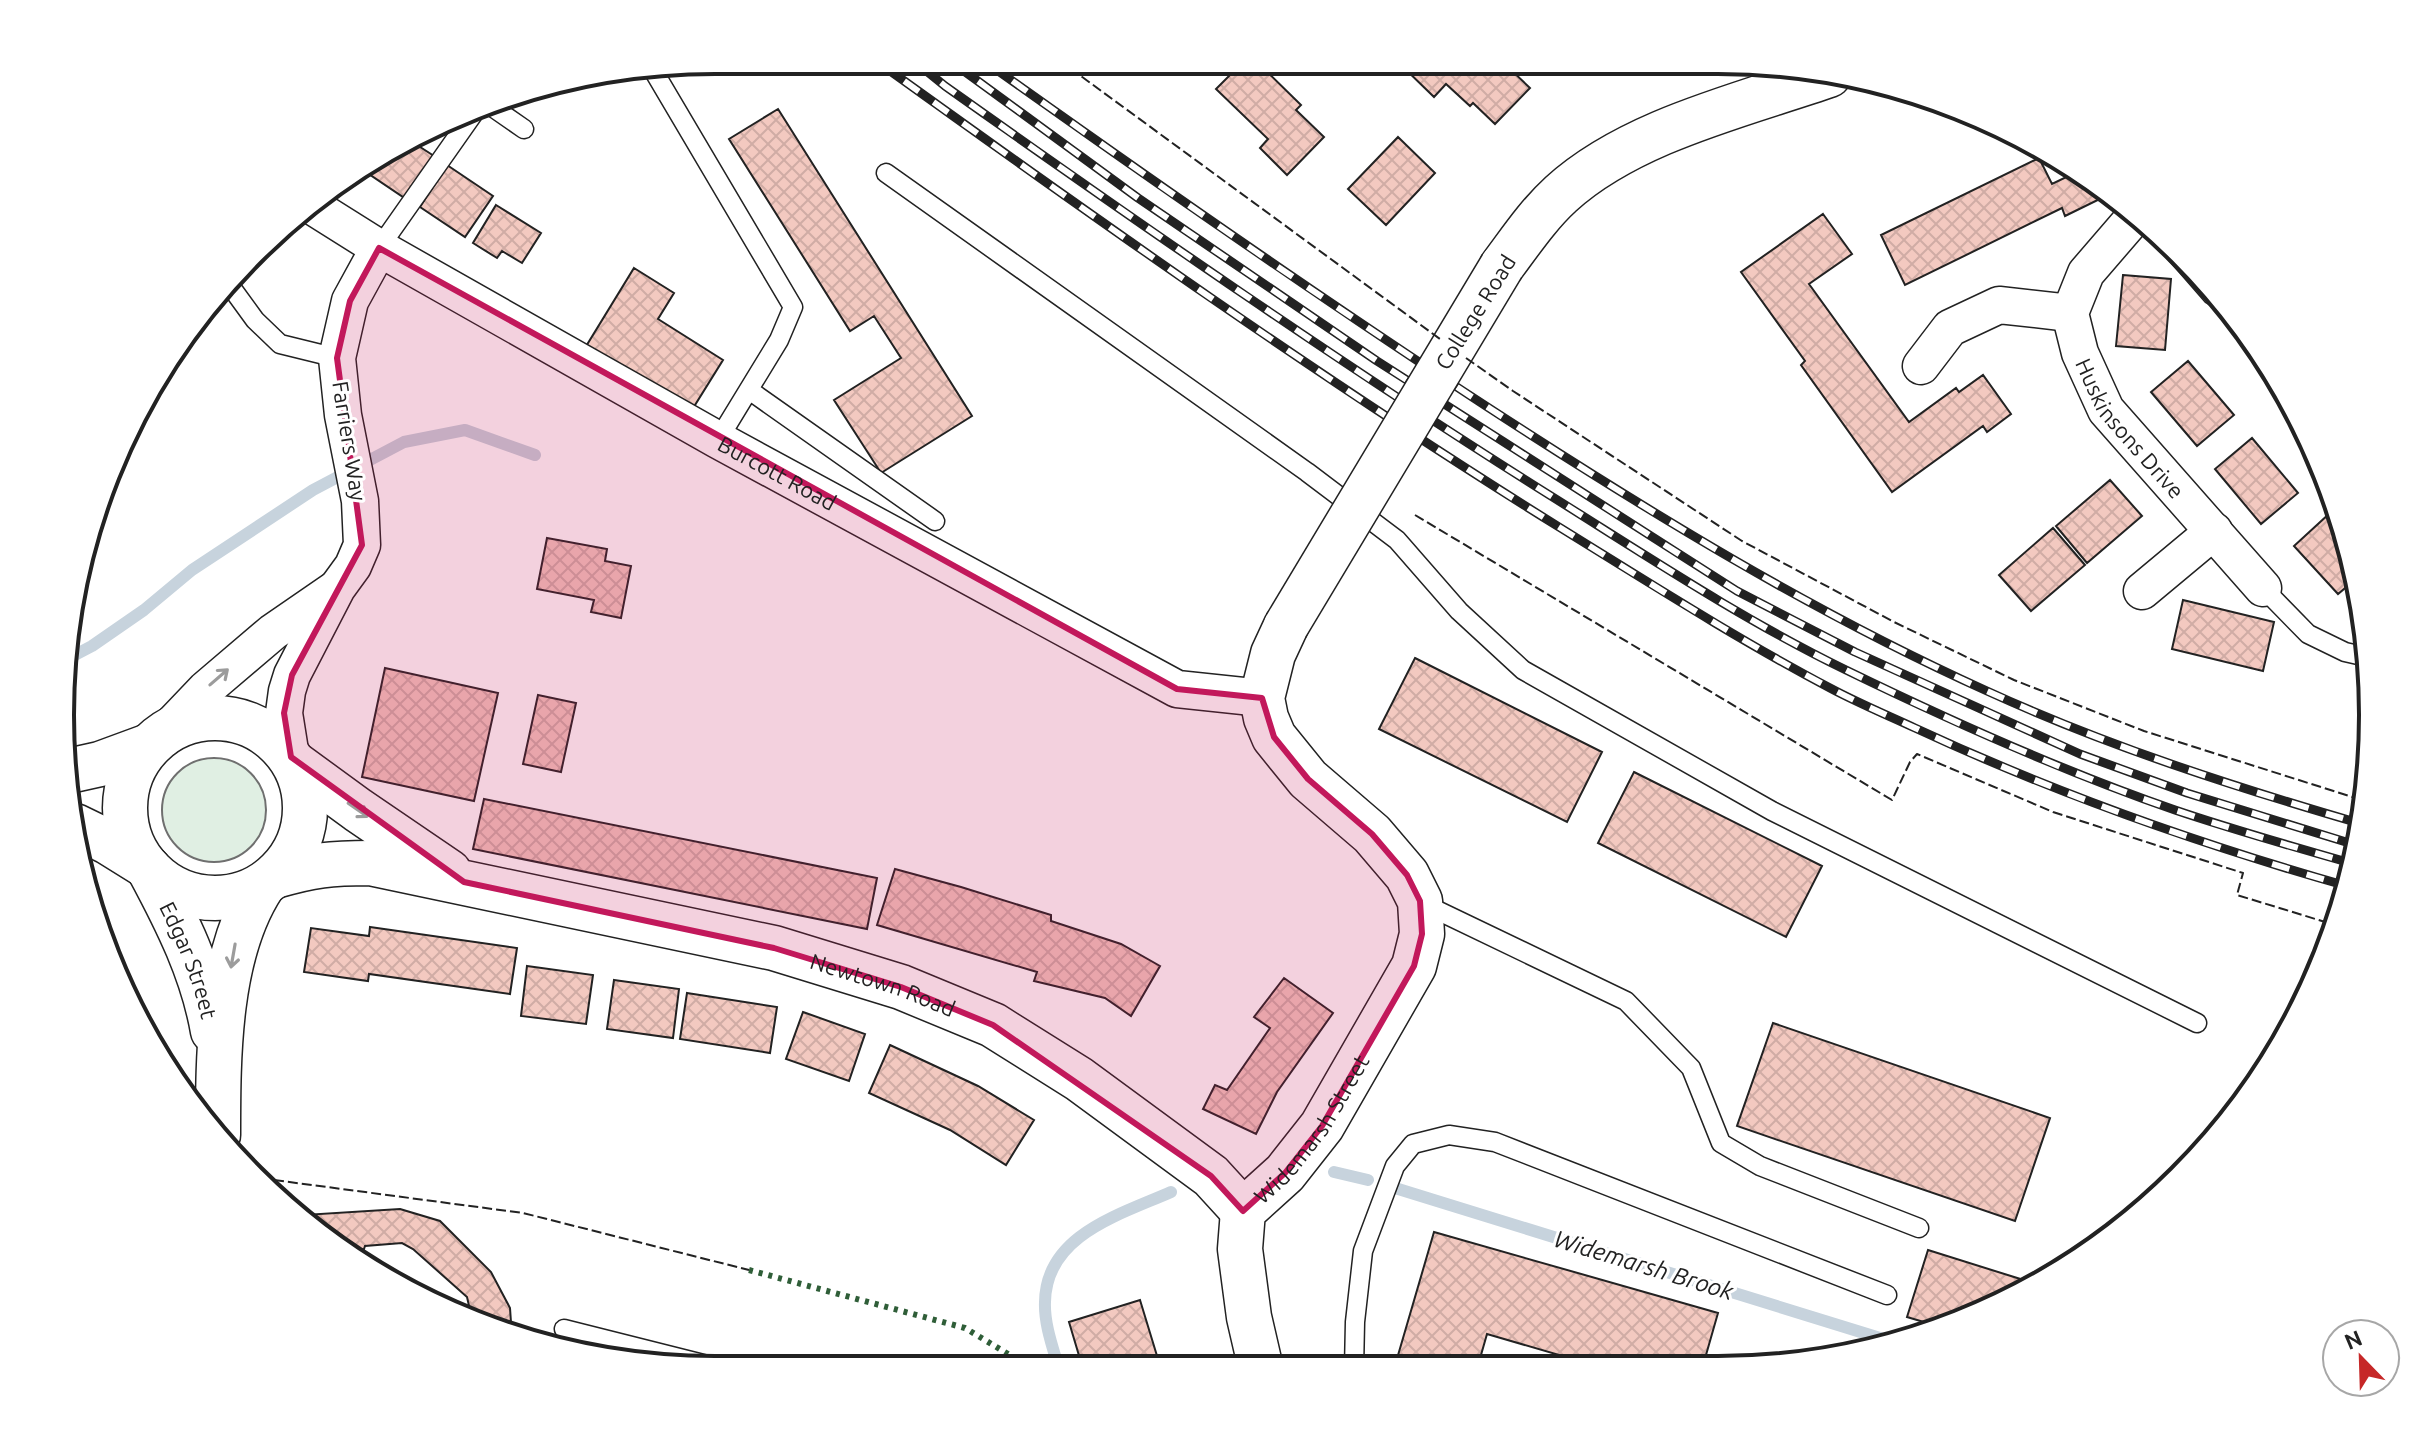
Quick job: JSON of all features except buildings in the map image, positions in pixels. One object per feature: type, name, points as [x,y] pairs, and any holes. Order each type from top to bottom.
[{"type":"main road","name":"College Road","points":[[1262,698],[1273,654],[1286,626],[1502,266],[1560,194],[1595,167],[1629,147],[1677,127],[1812,81]]},
{"type":"main road","points":[[1262,698],[1274,737],[1308,779],[1372,834],[1407,875],[1420,901]]},
{"type":"main road","points":[[76,769],[100,764],[157,740],[186,722],[209,717],[233,719],[256,726],[275,740],[293,761],[304,787],[306,812],[302,836],[291,857],[269,881],[244,894],[203,898],[182,892],[164,883],[147,867],[108,842],[84,831]]},
{"type":"main road","points":[[147,867],[133,847],[126,826],[125,805],[128,783],[136,763],[157,740]]},
{"type":"main road","name":"Newtown Road","points":[[293,761],[358,810],[464,882]]},
{"type":"main road","name":"Newtown Road","points":[[269,881],[305,867],[370,863],[774,948],[901,987],[993,1025],[1079,1079],[1211,1176],[1243,1211]]},
{"type":"main road","name":"Edgar Street","points":[[147,867],[175,919],[198,973],[211,1016],[218,1057]]},
{"type":"main road","name":"Edgar Street","points":[[218,1120],[218,1057],[235,943],[252,901],[269,881]]},
{"type":"main road","name":"Widemarsh Street","points":[[1258,1356],[1249,1317],[1240,1249],[1243,1211],[1285,1173],[1322,1126],[1414,966],[1422,934],[1420,901]]},
{"type":"street","name":"Burcott Road","points":[[319,211],[379,248],[718,440],[1177,689],[1262,698]]},
{"type":"street","points":[[1921,366],[1950,328],[1999,305],[2070,313],[2086,273],[2129,223]]},
{"type":"street","name":"Farriers Way","points":[[293,761],[284,713],[292,675],[362,545],[360,501],[343,415],[337,358],[350,301],[379,248]]},
{"type":"street","name":"Huskinsons Drive","points":[[2070,313],[2080,353],[2106,410],[2263,588]]},
{"type":"street","points":[[2142,591],[2214,531]]},
{"type":"street","name":"Farriers Way","points":[[157,740],[206,689],[273,632],[337,588]]},
{"type":"lane","points":[[657,77],[793,307],[779,340],[718,440]]},
{"type":"lane","points":[[499,112],[524,129]]},
{"type":"lane","points":[[379,248],[465,125]]},
{"type":"lane","points":[[886,173],[1307,472],[1397,540],[1459,611],[1523,670],[1772,811],[2197,1023]]},
{"type":"lane","points":[[234,291],[255,320],[280,344],[337,358]]},
{"type":"lane","points":[[749,390],[935,521]]},
{"type":"lane","points":[[2263,588],[2308,634],[2356,655]]},
{"type":"lane","points":[[1420,901],[1626,1001],[1691,1068],[1721,1143],[1760,1166],[1919,1228]]},
{"type":"lane","points":[[1354,1356],[1363,1251],[1395,1166],[1413,1144],[1449,1135],[1495,1142],[1887,1295]]},
{"type":"lane","points":[[564,1329],[664,1354]]},
{"type":"highlighted area","points":[[379,248],[1177,689],[1262,698],[1274,737],[1308,779],[1372,834],[1407,875],[1420,901],[1422,934],[1414,966],[1322,1126],[1285,1173],[1243,1211],[1211,1176],[993,1025],[901,987],[774,948],[464,882],[291,757],[284,713],[292,675],[362,545],[337,358],[350,301]]},
{"type":"green space","points":[[214,758],[234,762],[251,773],[262,790],[266,810],[262,830],[251,847],[234,858],[214,862],[194,858],[177,847],[166,830],[162,810],[166,790],[177,773],[194,762]]},
{"type":"waterway","points":[[77,654],[144,610],[192,570],[313,490],[404,442],[465,430],[535,455]]},
{"type":"waterway","name":"Widemarsh Brook","points":[[1334,1172],[1368,1180]]},
{"type":"waterway","name":"Widemarsh Brook","points":[[1395,1188],[1875,1336]]},
{"type":"waterway","name":"Widemarsh Brook","points":[[1055,1356],[1045,1302],[1049,1279],[1058,1260],[1089,1230],[1171,1192]]},
{"type":"railway","points":[[895,74],[1128,240],[1384,415],[1626,568],[1795,669],[1851,699],[1968,752],[2074,795],[2182,835],[2336,883]]},
{"type":"railway","points":[[930,74],[1321,346],[1551,496],[1770,630],[1927,708],[2091,779],[2197,817],[2342,861]]},
{"type":"railway","points":[[968,74],[1138,198],[1377,361],[1737,591],[1855,652],[2080,754],[2187,793],[2346,842]]},
{"type":"railway","points":[[1003,74],[1234,237],[1425,366],[1610,485],[1795,594],[1922,660],[2078,730],[2219,780],[2350,820]]},
{"type":"hedge","points":[[749,1270],[965,1328],[1011,1356]]},
{"type":"fence","points":[[1078,74],[1440,339]]},
{"type":"fence","points":[[1466,358],[1742,541],[1894,622],[2014,680],[2144,731],[2354,798]]},
{"type":"fence","points":[[1415,515],[1892,800],[1917,754],[2053,812],[2243,873],[2237,895],[2325,922]]},
{"type":"fence","points":[[274,1180],[523,1213],[749,1270]]}]
